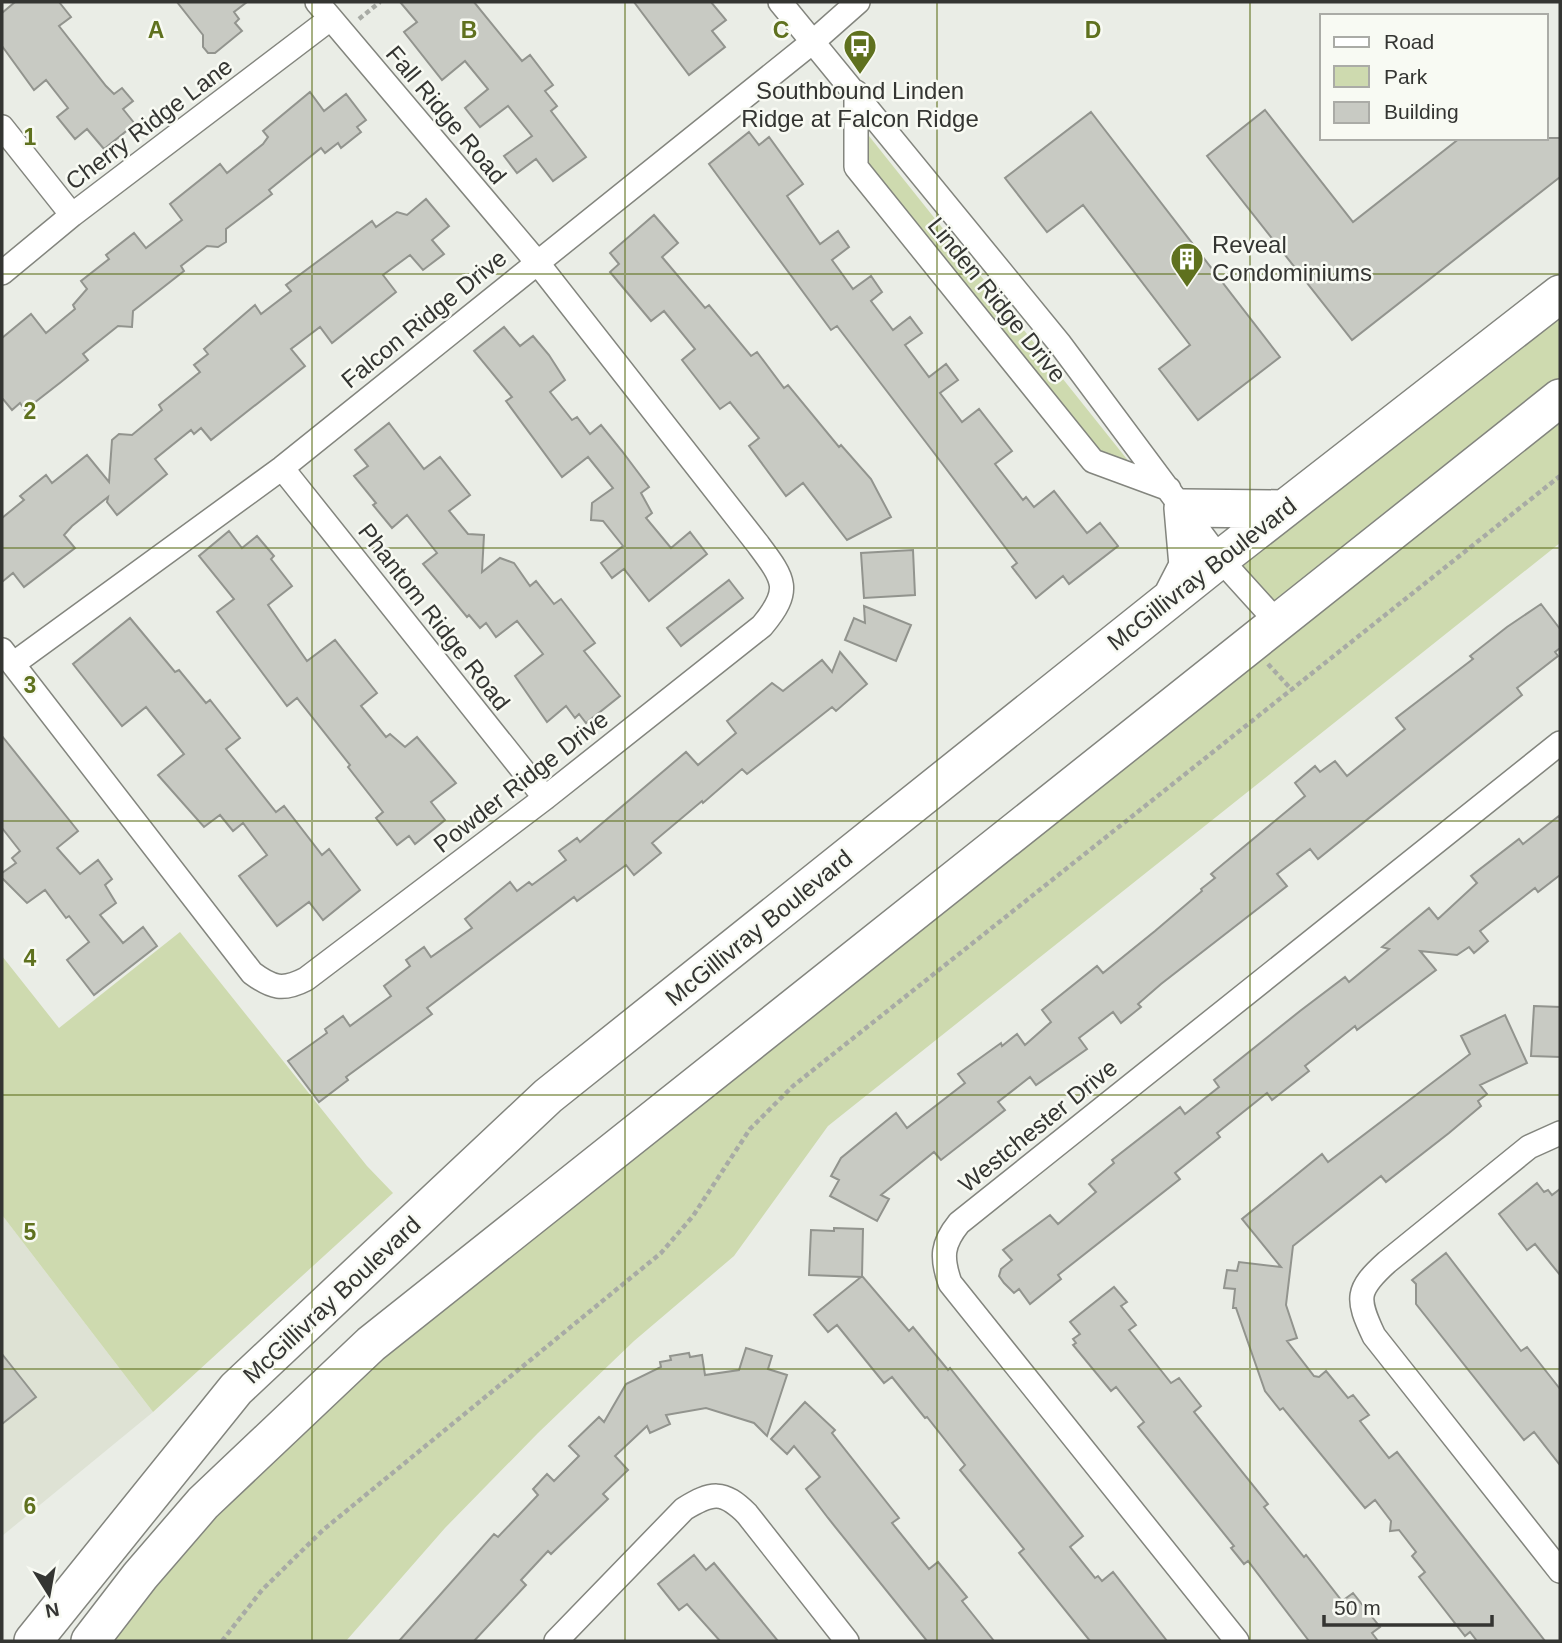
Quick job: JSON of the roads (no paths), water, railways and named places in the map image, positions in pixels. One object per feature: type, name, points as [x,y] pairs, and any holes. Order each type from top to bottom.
[{"type":"main road","name":"McGillivray Boulevard","points":[[33,1641],[236,1389],[548,1096],[1220,559],[1560,294]]},
{"type":"main road","points":[[90,1641],[140,1576],[203,1503],[371,1345],[1560,398]]},
{"type":"main road","points":[[1172,598],[1188,566],[1176,498],[1284,509]]},
{"type":"street","name":"Linden Ridge Drive","points":[[780,2],[814,40],[1060,344],[1220,559],[1279,623]]},
{"type":"street","name":"Falcon Ridge Drive","points":[[7,657],[282,468],[858,2]]},
{"type":"street","name":"Cherry Ridge Lane","points":[[2,273],[323,10]]},
{"type":"street","name":"Fall Ridge Road","points":[[323,10],[536,261]]},
{"type":"street","name":"Linden Ridge Drive","points":[[856,92],[856,167],[1093,461],[1176,498]]},
{"type":"street","points":[[2,127],[72,215]]},
{"type":"street","name":"Powder Ridge Drive","points":[[7,657],[252,973],[269,986],[289,988],[306,979],[545,798],[762,626],[780,604],[781,576],[536,261]]},
{"type":"street","name":"Phantom Ridge Road","points":[[282,468],[545,798]]},
{"type":"street","name":"Westchester Drive","points":[[1237,1641],[950,1283],[943,1251],[947,1238],[970,1214],[1560,743]]},
{"type":"street","points":[[1560,1133],[1529,1147],[1387,1262],[1365,1282],[1361,1308],[1374,1336],[1560,1571]]},
{"type":"street","points":[[556,1641],[684,1509],[702,1498],[718,1495],[734,1500],[747,1514],[847,1641]]},
{"type":"place","name":"Southbound Linden Ridge at Falcon Ridge","points":[[860,76]]},
{"type":"place","name":"Reveal Condominiums","points":[[1187,289]]}]
